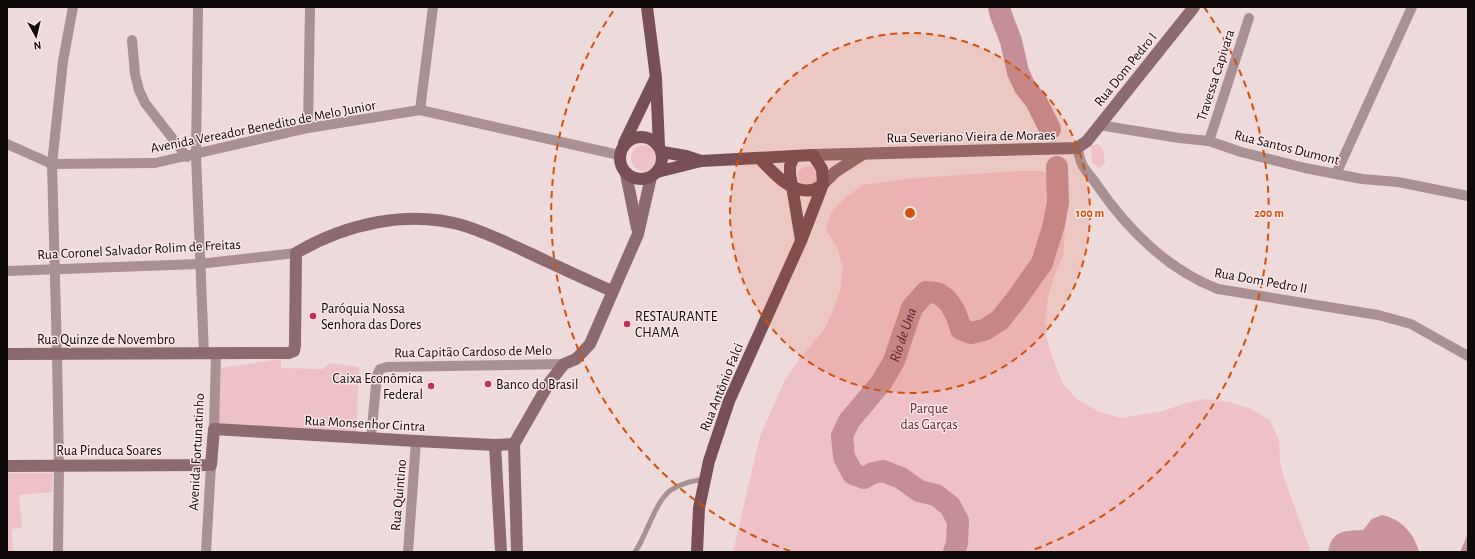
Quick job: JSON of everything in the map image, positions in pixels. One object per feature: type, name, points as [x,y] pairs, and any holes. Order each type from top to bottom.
[{"type":"main road","points":[[517,552],[514,444],[545,390],[564,364],[576,359],[590,344],[638,234],[654,175],[661,166],[662,159],[660,149],[656,78],[647,7]]},
{"type":"main road","name":"Rua Dom Pedro I","points":[[1077,148],[1087,140],[1194,7]]},
{"type":"main road","points":[[638,234],[634,206],[626,174],[620,166],[619,155],[656,78]]},
{"type":"main road","points":[[624,143],[636,137],[649,138],[660,149]]},
{"type":"main road","name":"Rua Severiano Vieira de Moraes","points":[[654,175],[701,161],[866,153],[1077,148]]},
{"type":"main road","name":"Rua Severiano Vieira de Moraes","points":[[660,149],[701,161]]},
{"type":"main road","name":"Rua Severiano Vieira de Moraes","points":[[759,158],[782,181],[792,187],[803,190],[813,190],[823,184],[839,169],[866,153]]},
{"type":"main road","points":[[813,155],[822,169],[823,184]]},
{"type":"main road","points":[[794,156],[790,166],[790,174],[801,241]]},
{"type":"main road","points":[[626,174],[638,179],[654,175]]},
{"type":"main road","name":"Rua Antônio Falci","points":[[697,552],[699,508],[705,479],[709,461],[729,401],[801,241],[823,184]]},
{"type":"main road","name":"Rua Coronel Salvador Rolim de Freitas","points":[[296,253],[316,242],[340,232],[368,224],[393,220],[425,219],[464,226],[501,240],[612,292]]},
{"type":"main road","points":[[204,354],[289,353],[294,351],[296,253]]},
{"type":"main road","name":"Rua Quinze de Novembro","points":[[7,354],[204,354]]},
{"type":"main road","name":"Rua Monsenhor Cintra","points":[[214,429],[495,445],[514,444]]},
{"type":"main road","name":"Avenida Fortunatinho","points":[[211,465],[214,429]]},
{"type":"main road","points":[[495,445],[501,552]]},
{"type":"main road","name":"Rua Pinduca Soares","points":[[7,466],[211,465]]},
{"type":"street","points":[[58,552],[59,466],[52,164],[63,61],[73,7]]},
{"type":"street","points":[[198,7],[191,156],[204,354]]},
{"type":"street","points":[[308,128],[310,7]]},
{"type":"street","points":[[420,110],[433,7]]},
{"type":"street","points":[[1336,174],[1412,7]]},
{"type":"street","name":"Travessa Capivara","points":[[1209,141],[1249,18]]},
{"type":"street","points":[[132,40],[135,74],[139,90],[145,103],[191,156]]},
{"type":"street","name":"Avenida Vereador Benedito de Melo Junior","points":[[7,144],[52,164],[156,163],[308,128],[420,110],[619,155]]},
{"type":"street","name":"Rua Santos Dumont","points":[[1099,125],[1179,138],[1209,141],[1240,152],[1305,168],[1362,179],[1398,182],[1468,196]]},
{"type":"street","name":"Rua Dom Pedro II","points":[[1077,148],[1082,165],[1106,200],[1122,219],[1155,250],[1178,268],[1200,282],[1218,289],[1378,315],[1411,324],[1468,356]]},
{"type":"street","name":"Rua Coronel Salvador Rolim de Freitas","points":[[7,271],[199,264],[296,253]]},
{"type":"street","name":"Avenida Fortunatinho","points":[[214,429],[216,354]]},
{"type":"street","name":"Rua Capitão Cardoso de Melo","points":[[371,438],[377,375],[380,369],[387,367],[564,364]]},
{"type":"street","name":"Rua Quintino","points":[[408,552],[416,441]]},
{"type":"street","name":"Avenida Fortunatinho","points":[[206,552],[211,465]]},
{"type":"lane","points":[[635,552],[656,509],[670,490],[687,483],[705,479]]},
{"type":"green space","points":[[1098,144],[1103,149],[1105,162],[1100,168],[1092,163],[1091,146]]},
{"type":"green space","points":[[644,145],[653,149],[657,158],[653,167],[644,171],[635,167],[631,158],[635,149]]},
{"type":"green space","points":[[808,166],[815,169],[818,176],[815,183],[808,186],[801,183],[798,176],[801,169]]},
{"type":"green space","name":"Parque das Garças","points":[[1019,171],[1042,171],[1066,181],[1067,203],[1063,256],[1054,276],[1048,297],[1045,322],[1048,343],[1055,365],[1064,385],[1078,400],[1098,411],[1120,418],[1164,411],[1185,403],[1206,399],[1229,402],[1251,409],[1270,420],[1279,440],[1280,461],[1284,478],[1311,552],[733,552],[760,436],[785,380],[797,362],[824,330],[833,311],[840,290],[843,269],[838,249],[826,230],[831,212],[846,197],[863,185],[905,179]]},
{"type":"green space","points":[[281,359],[281,368],[323,369],[330,363],[359,367],[356,432],[217,427],[221,368]]},
{"type":"green space","points":[[7,473],[53,473],[52,492],[19,495],[22,528],[12,529],[13,552],[7,552]]},
{"type":"shaded area","points":[[1382,515],[1401,523],[1406,528],[1414,539],[1419,552],[1328,552],[1332,539],[1340,533],[1363,530],[1372,519]]},
{"type":"shaded area","points":[[1468,533],[1468,552],[1460,552]]},
{"type":"waterway","name":"Rio de Una","points":[[999,7],[1011,41],[1018,72],[1025,87],[1036,101],[1050,129]]},
{"type":"waterway","name":"Rio de Una","points":[[954,552],[957,543],[958,521],[950,506],[936,495],[919,491],[901,478],[883,471],[873,473],[864,478],[853,474],[844,457],[842,436],[849,421],[881,383],[894,361],[912,308],[926,292],[938,293],[944,297],[951,305],[961,329],[971,333],[984,330],[1000,320],[1042,263],[1054,224],[1058,202],[1057,167]]},
{"type":"place","name":"Paróquia Nossa Senhora das Dores","points":[[313,316]]},
{"type":"place","name":"RESTAURANTE CHAMA","points":[[627,324]]},
{"type":"place","name":"Banco do Brasil","points":[[488,384]]},
{"type":"place","name":"Caixa Econômica Federal","points":[[431,386]]}]
